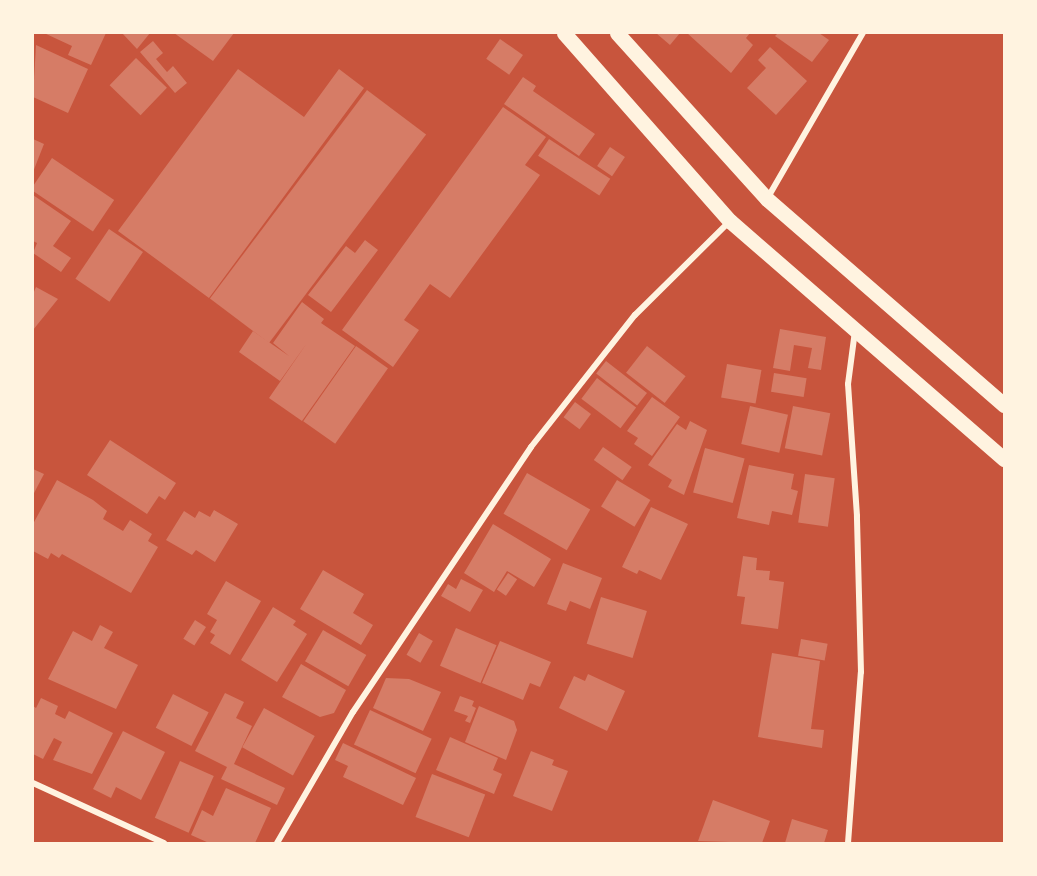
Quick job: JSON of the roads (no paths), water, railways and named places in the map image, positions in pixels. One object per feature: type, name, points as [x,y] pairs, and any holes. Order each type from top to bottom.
[{"type":"main road","points":[[564,33],[730,221],[1004,459]]},
{"type":"main road","points":[[617,33],[767,200],[1004,405]]},
{"type":"street","points":[[767,200],[863,33]]},
{"type":"street","points":[[277,843],[353,712],[531,447],[635,315],[730,221]]},
{"type":"street","points":[[848,843],[861,672],[857,516],[848,384],[855,331]]},
{"type":"street","points":[[33,783],[164,843]]}]
